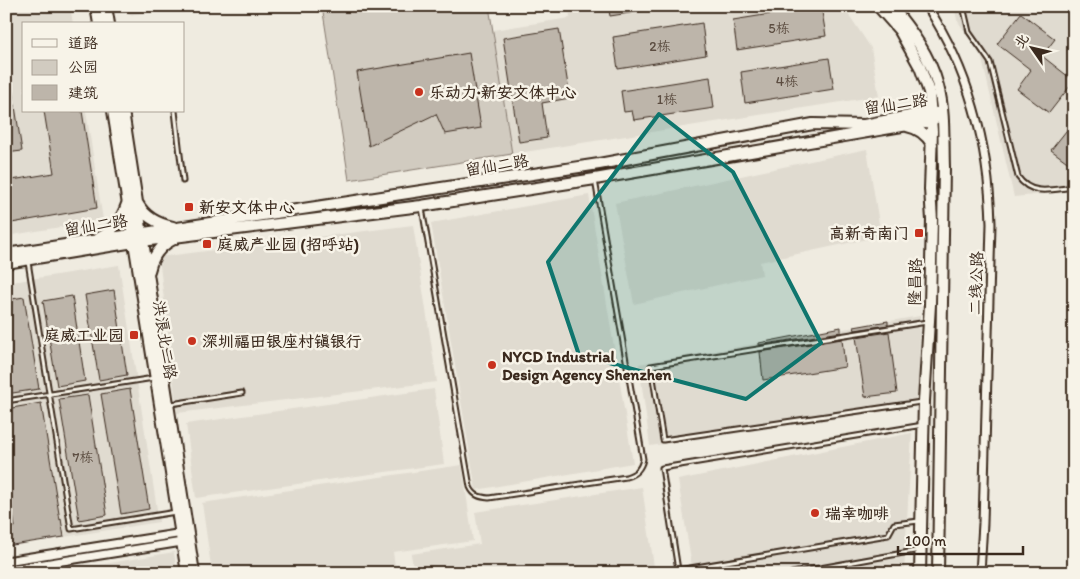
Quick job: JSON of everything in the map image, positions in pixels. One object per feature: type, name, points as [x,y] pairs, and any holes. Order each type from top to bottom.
[{"type":"street","points":[[96,6],[99,22]]},
{"type":"street","points":[[106,6],[109,22]]},
{"type":"street","name":"隆昌路","points":[[878,6],[900,31],[920,67],[929,92],[931,116],[930,189],[932,220],[923,424],[920,573]]},
{"type":"street","name":"隆昌路","points":[[891,6],[915,38],[934,72],[942,114],[944,167],[938,573]]},
{"type":"street","name":"二线公路","points":[[927,6],[945,35],[961,70],[983,142],[990,191],[991,224],[980,573]]},
{"type":"street","name":"洪浪北二路","points":[[113,112],[138,238],[156,378],[177,512],[194,573]]},
{"type":"street","name":"洪浪北二路","points":[[122,112],[132,203]]},
{"type":"street","name":"留仙二路","points":[[6,263],[138,238],[599,164],[820,124],[864,125],[942,114]]},
{"type":"street","name":"留仙二路","points":[[181,232],[421,206],[594,179],[903,126],[931,116]]},
{"type":"street","points":[[820,124],[821,140]]},
{"type":"street","points":[[903,126],[914,127],[920,130],[932,145]]},
{"type":"street","points":[[93,241],[115,227],[132,203],[155,220],[181,232],[159,250],[150,265],[148,275]]},
{"type":"street","name":"留仙二路","points":[[6,254],[93,241],[138,238]]},
{"type":"street","name":"洪浪北二路","points":[[138,238],[148,275],[168,404],[187,573]]},
{"type":"street","points":[[6,561],[184,537]]},
{"type":"street","points":[[6,570],[184,537]]},
{"type":"lane","points":[[963,6],[970,32],[990,62],[1018,177],[1027,187],[1039,190],[1074,187]]},
{"type":"lane","points":[[175,112],[183,181]]},
{"type":"lane","points":[[421,206],[470,487],[473,492],[482,498],[489,498],[626,477],[634,475],[638,471],[642,466],[643,459],[594,179]]},
{"type":"lane","points":[[27,259],[71,529],[177,512]]},
{"type":"lane","points":[[924,401],[663,440],[650,366],[929,321]]},
{"type":"lane","points":[[6,401],[156,378]]},
{"type":"lane","points":[[168,404],[242,393]]},
{"type":"lane","points":[[921,520],[894,524],[888,535],[678,570],[662,468],[923,424]]},
{"type":"lane","points":[[792,573],[920,550]]},
{"type":"highlighted area","points":[[659,114],[733,172],[821,343],[746,399],[579,355],[548,262]]},
{"type":"shaded area","points":[[6,6],[70,6],[73,22],[22,22],[22,112],[86,112],[103,220],[6,236]]},
{"type":"shaded area","points":[[128,6],[186,6],[129,15]]},
{"type":"shaded area","points":[[569,6],[843,6],[871,48],[879,96],[512,154],[493,30],[570,18]]},
{"type":"shaded area","points":[[954,6],[1074,6],[1074,191],[1014,197],[981,55],[957,20]]},
{"type":"shaded area","points":[[867,149],[881,236],[760,262],[762,275],[634,304],[615,203]]},
{"type":"shaded area","points":[[589,195],[633,463],[476,490],[431,223]]},
{"type":"shaded area","points":[[413,225],[437,382],[177,413],[159,257]]},
{"type":"shaded area","points":[[119,265],[159,522],[6,546],[6,283]]},
{"type":"shaded area","points":[[920,316],[919,406],[650,446],[639,364]]},
{"type":"shaded area","points":[[434,389],[444,464],[196,498],[186,424]]},
{"type":"shaded area","points":[[912,433],[904,573],[693,573],[678,480]]},
{"type":"shaded area","points":[[462,465],[473,541],[393,552],[396,573],[212,573],[202,503]]},
{"type":"shaded area","points":[[642,487],[655,573],[414,573],[411,554],[480,544],[475,512]]},
{"type":"shaded area","points":[[174,552],[177,573],[52,573]]},
{"type":"green space","name":"乐动力·新安文体中心","points":[[322,6],[489,6],[512,154],[349,180]]},
{"type":"building","points":[[608,6],[649,6],[649,10],[610,16]]},
{"type":"building","points":[[821,6],[826,36],[737,50],[733,20]]},
{"type":"building","points":[[1021,13],[1055,39],[1042,56],[1074,81],[1049,113],[1017,89],[1031,70],[997,44]]},
{"type":"building","points":[[702,23],[706,55],[618,69],[613,37]]},
{"type":"building","points":[[559,29],[570,98],[542,103],[547,138],[519,142],[503,38]]},
{"type":"building","points":[[469,53],[481,128],[445,134],[436,114],[369,146],[357,72]]},
{"type":"building","points":[[829,58],[834,89],[745,103],[741,72]]},
{"type":"building","points":[[6,74],[10,74],[22,151],[6,153]]},
{"type":"building","points":[[710,77],[714,108],[634,120],[632,111],[624,112],[621,91]]},
{"type":"building","points":[[44,112],[82,112],[97,208],[6,224],[6,181],[54,173]]},
{"type":"building","points":[[1074,121],[1074,167],[1051,150]]},
{"type":"building","points":[[114,290],[127,375],[99,380],[85,295]]},
{"type":"building","points":[[72,296],[85,381],[57,386],[43,301]]},
{"type":"building","points":[[24,297],[39,389],[6,394],[6,300]]},
{"type":"building","points":[[888,321],[888,325],[855,330],[854,327]]},
{"type":"building","points":[[841,327],[841,332],[759,345],[759,343]]},
{"type":"building","points":[[889,332],[897,393],[865,397],[856,337]]},
{"type":"building","points":[[842,339],[845,367],[763,380],[760,352]]},
{"type":"building","points":[[130,389],[149,509],[121,514],[101,394]]},
{"type":"building","points":[[88,395],[107,515],[79,520],[59,399]]},
{"type":"building","points":[[41,403],[64,537],[6,546],[6,528],[15,527],[6,471],[6,409]]},
{"type":"place","name":"乐动力·新安文体中心","points":[[419,92]]},
{"type":"place","name":"新安文体中心","points":[[189,207]]},
{"type":"place","name":"高新奇南门","points":[[919,233]]},
{"type":"place","name":"庭威产业园 (招呼站)","points":[[207,244]]},
{"type":"place","name":"庭威工业园","points":[[134,335]]},
{"type":"place","name":"深圳福田银座村镇银行","points":[[192,341]]},
{"type":"place","name":"NYCD Industrial Design Agency Shenzhen","points":[[492,365]]},
{"type":"place","name":"瑞幸咖啡","points":[[815,513]]}]
